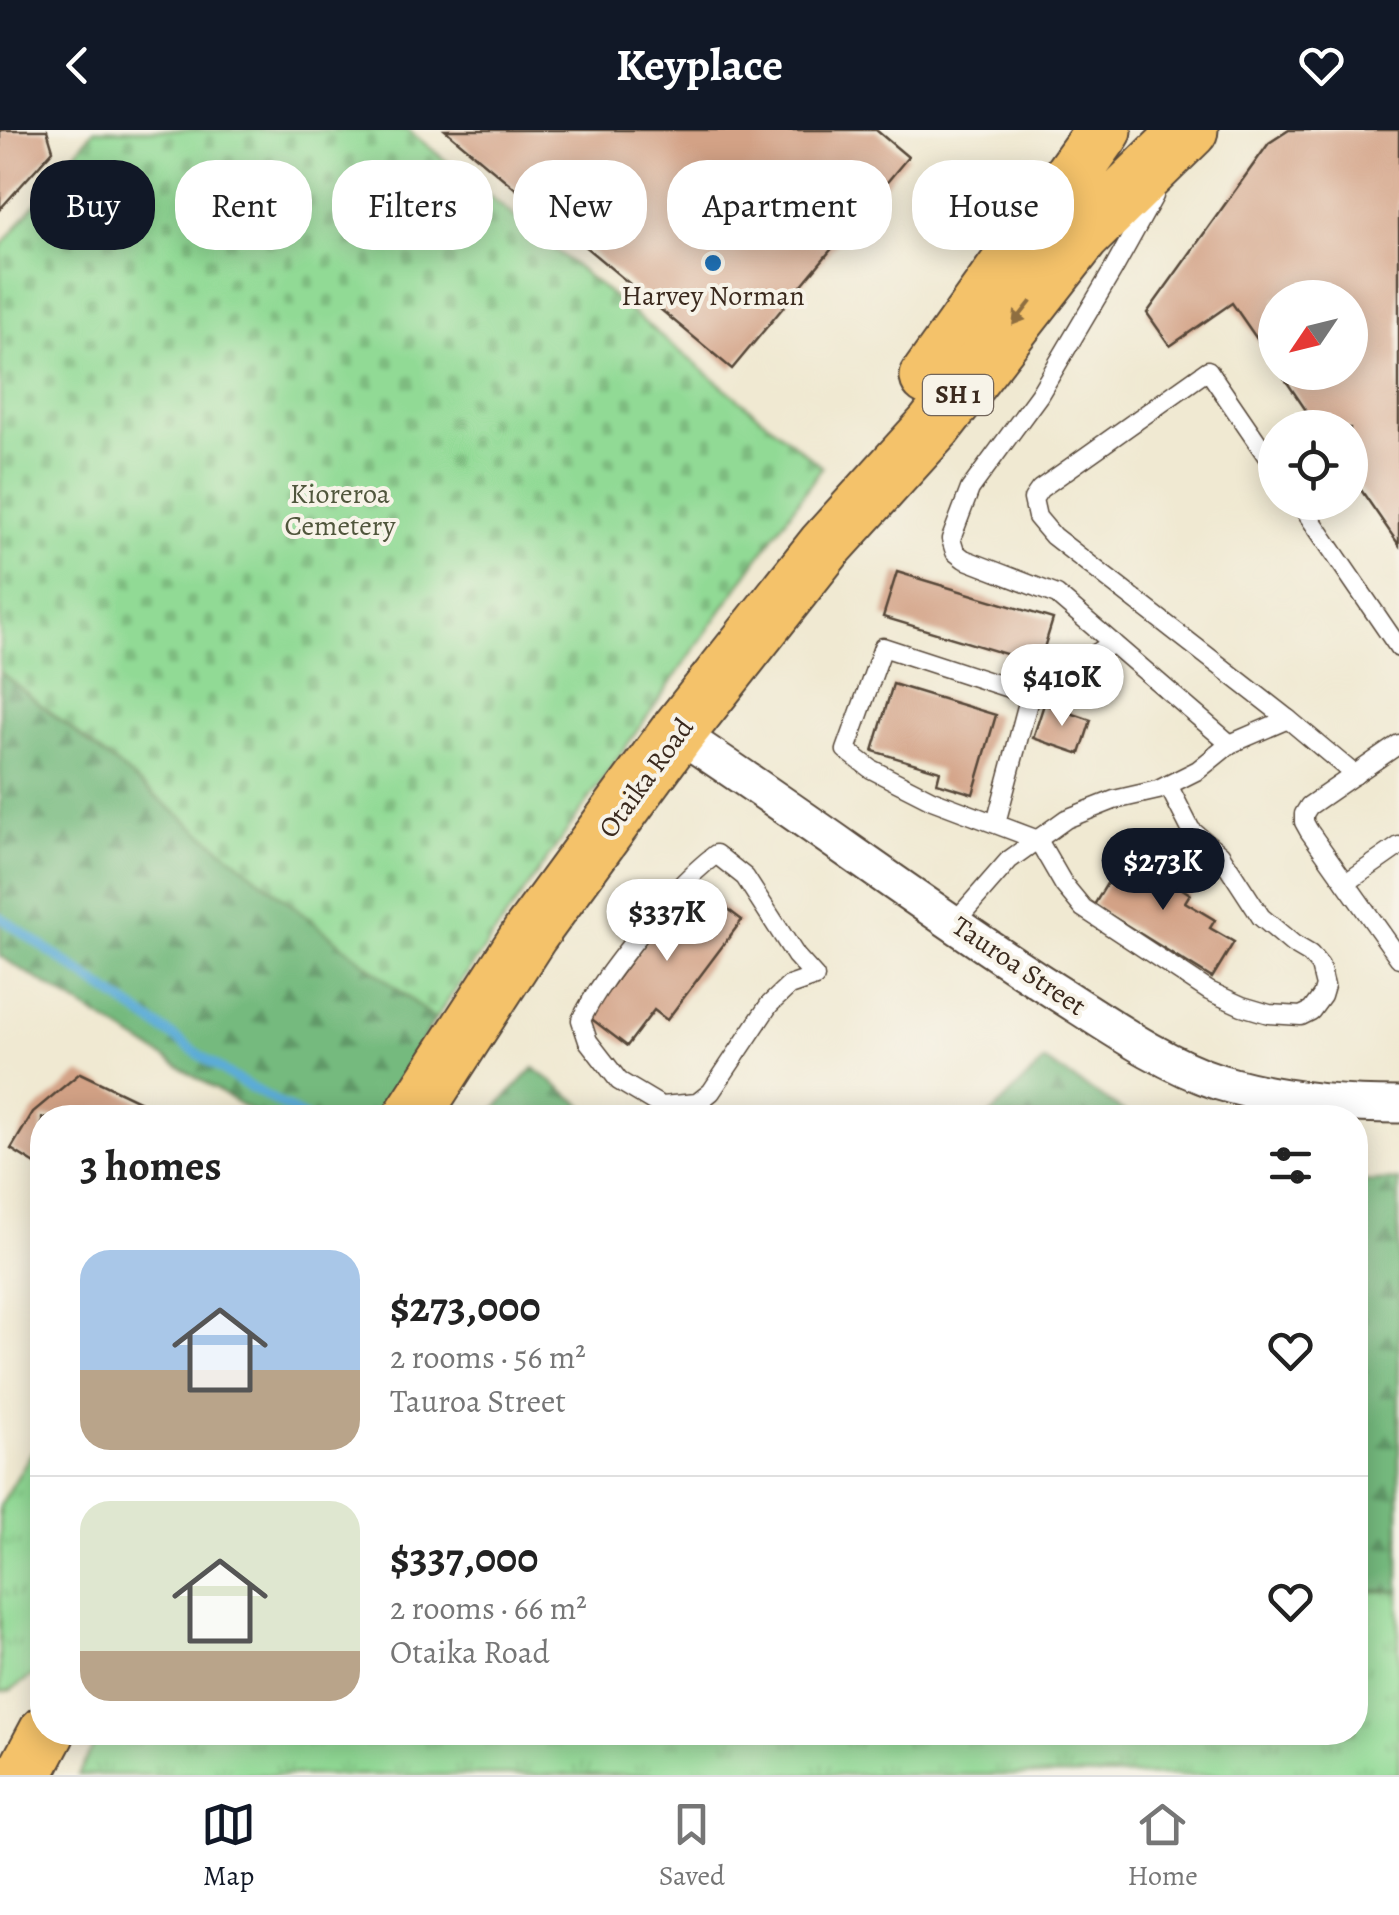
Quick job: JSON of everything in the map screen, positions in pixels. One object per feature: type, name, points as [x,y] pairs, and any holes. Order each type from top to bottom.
[{"type":"highway","points":[[1082,236],[1148,130]]},
{"type":"highway","name":"Otaika Road","points":[[419,1105],[530,934],[676,733],[826,546],[934,426],[1082,236],[1190,130]]},
{"type":"highway","name":"Otaika Road","points":[[826,546],[904,409],[1097,135]]},
{"type":"street","name":"Tauroa Street","points":[[676,733],[1094,1016],[1183,1068],[1260,1093],[1334,1105],[1399,1105]]},
{"type":"lane","points":[[1190,130],[1040,395],[970,489],[952,539],[955,552],[964,558],[1057,595],[1230,744]]},
{"type":"lane","points":[[1258,443],[1208,370],[1040,489],[1033,499],[1037,517],[1053,536],[1355,774]]},
{"type":"lane","points":[[1311,520],[1399,648]]},
{"type":"lane","points":[[996,823],[1030,696],[1113,644]]},
{"type":"lane","points":[[1030,696],[883,647],[846,750],[871,769],[932,800],[1038,840],[1064,885],[1083,908],[1210,991],[1269,1014],[1301,1016],[1311,1011],[1325,986],[1320,966],[1310,954],[1260,918],[1220,854],[1191,830],[1168,785]]},
{"type":"lane","points":[[954,923],[1009,860],[1066,820],[1114,800],[1158,790],[1198,770],[1230,744],[1288,718]]},
{"type":"lane","points":[[1397,951],[1309,831],[1304,814],[1309,806],[1399,744]]},
{"type":"lane","points":[[1346,884],[1399,846]]},
{"type":"lane","points":[[659,1105],[619,1080],[588,1041],[581,1020],[614,967],[663,906],[694,870],[716,854],[745,876],[796,956],[815,977],[790,986],[769,1004],[711,1092],[697,1103],[673,1105]]},
{"type":"green space","name":"Kioreroa Cemetery","points":[[94,130],[408,130],[445,160],[332,160],[332,250],[493,250],[493,199],[513,215],[513,250],[555,250],[822,467],[435,1019],[0,672],[0,248],[30,210],[30,250],[155,250],[155,160],[70,160]]},
{"type":"green space","points":[[0,672],[435,1019],[385,1105],[242,1105],[0,956]]},
{"type":"green space","points":[[1045,1061],[1114,1105],[1000,1105]]},
{"type":"green space","points":[[534,1068],[582,1105],[499,1105]]},
{"type":"green space","points":[[1399,1180],[1399,1591],[1368,1591],[1368,1181]]},
{"type":"green space","points":[[30,1455],[30,1677],[11,1690],[0,1692],[0,1506]]},
{"type":"green space","points":[[1368,1591],[1399,1591],[1399,1775],[78,1775],[94,1745],[1368,1745]]},
{"type":"building","points":[[0,130],[47,130],[53,150],[44,160],[30,160],[30,176],[0,209]]},
{"type":"building","points":[[445,130],[876,130],[908,157],[892,176],[892,160],[667,160],[667,250],[831,250],[732,369],[589,250],[647,250],[647,160],[513,160],[513,187],[493,170],[493,160],[481,160]]},
{"type":"building","points":[[1289,130],[1399,130],[1399,545],[1368,500],[1368,410],[1306,410],[1292,390],[1368,390],[1368,280],[1258,280],[1258,340],[1232,303],[1170,346],[1147,313],[1269,143]]},
{"type":"building","points":[[897,572],[1053,619],[1039,664],[883,617]]},
{"type":"building","points":[[893,684],[996,715],[973,794],[937,783],[940,771],[873,751]]},
{"type":"building","points":[[1044,704],[1091,720],[1080,754],[1033,738]]},
{"type":"building","points":[[1129,847],[1177,877],[1173,883],[1190,894],[1185,902],[1215,920],[1210,928],[1234,942],[1212,978],[1094,905]]},
{"type":"building","points":[[690,881],[742,920],[667,1020],[654,1010],[627,1046],[589,1017]]},
{"type":"building","points":[[80,1073],[147,1105],[41,1105]]},
{"type":"building","points":[[30,1117],[30,1161],[11,1149]]},
{"type":"waterway","points":[[0,917],[229,1075],[282,1105]]},
{"type":"place","name":"Harvey Norman","points":[[713,263]]}]
